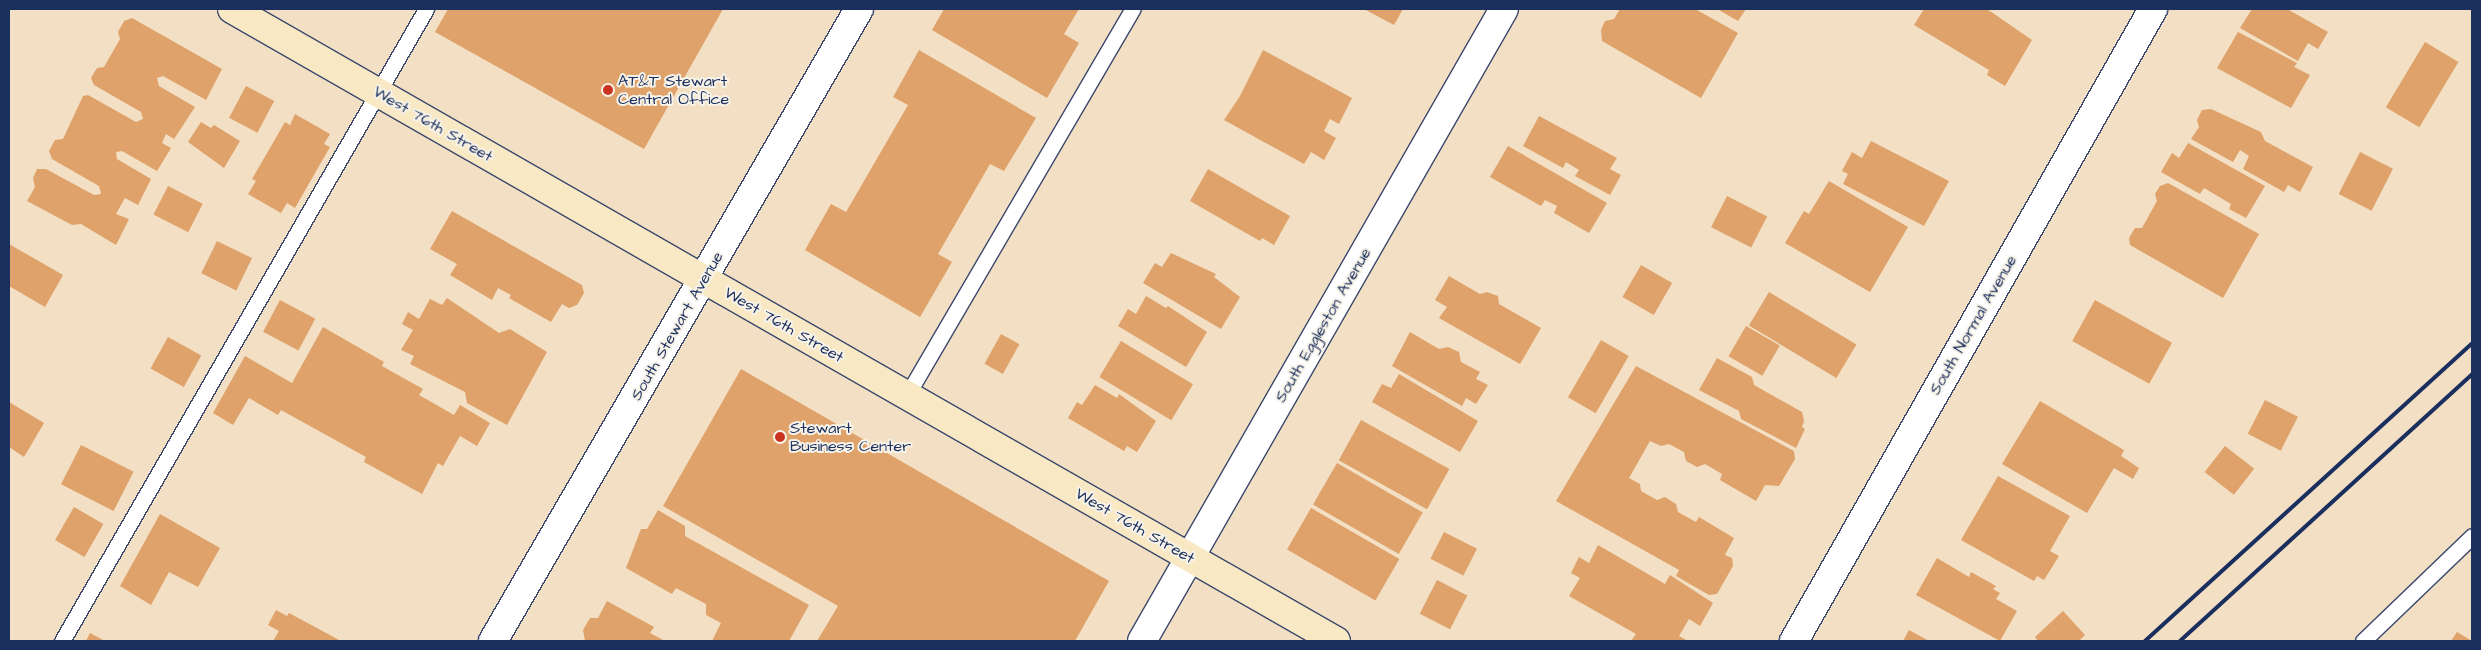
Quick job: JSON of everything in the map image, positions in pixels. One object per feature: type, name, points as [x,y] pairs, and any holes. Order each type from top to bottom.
[{"type":"street","name":"West 76th Street","points":[[232,9],[1336,641]]},
{"type":"street","name":"South Stewart Avenue","points":[[493,641],[859,9]]},
{"type":"street","name":"South Eggleston Avenue","points":[[1142,641],[1504,9]]},
{"type":"street","name":"South Normal Avenue","points":[[1794,641],[2153,9]]},
{"type":"lane","points":[[62,641],[426,9]]},
{"type":"lane","points":[[907,395],[1133,9]]},
{"type":"lane","points":[[2362,641],[2472,536]]},
{"type":"building","name":"AT&T Stewart Central Office","points":[[448,9],[723,9],[644,149],[435,32]]},
{"type":"building","points":[[944,9],[1079,9],[1064,34],[1079,43],[1047,98],[932,30]]},
{"type":"building","points":[[1364,9],[1403,9],[1394,25]]},
{"type":"building","points":[[1620,9],[1695,9],[1738,33],[1701,98],[1602,41],[1601,30],[1605,21],[1614,19]]},
{"type":"building","points":[[1717,9],[1746,9],[1738,21]]},
{"type":"building","points":[[1924,9],[1987,9],[2032,40],[2005,86],[1987,75],[1989,70],[1914,25]]},
{"type":"building","points":[[2252,9],[2287,9],[2328,32],[2318,49],[2308,43],[2298,61],[2240,28]]},
{"type":"building","points":[[132,18],[222,69],[206,100],[163,76],[157,78],[159,86],[195,107],[174,139],[166,134],[162,143],[171,148],[157,171],[122,151],[116,152],[117,159],[151,179],[138,205],[125,198],[116,214],[129,219],[116,245],[81,224],[72,225],[27,201],[35,187],[33,178],[37,169],[46,169],[94,195],[101,194],[99,186],[52,159],[49,151],[55,140],[63,139],[83,96],[88,95],[136,122],[143,119],[141,112],[94,85],[91,78],[97,68],[104,67],[120,39],[118,32],[124,21]]},
{"type":"building","points":[[2238,32],[2297,63],[2294,67],[2310,75],[2291,108],[2217,68]]},
{"type":"building","points":[[2425,42],[2458,62],[2419,127],[2386,107]]},
{"type":"building","points":[[919,50],[1036,118],[1004,171],[990,164],[938,254],[952,262],[920,317],[805,250],[831,204],[846,212],[908,105],[893,97]]},
{"type":"building","points":[[1263,50],[1352,98],[1339,124],[1330,119],[1324,131],[1336,138],[1324,160],[1311,152],[1304,164],[1224,120],[1240,96]]},
{"type":"building","points":[[246,86],[274,101],[257,133],[229,118]]},
{"type":"building","points":[[2211,109],[2261,132],[2265,141],[2313,167],[2300,192],[2288,185],[2284,192],[2243,169],[2249,156],[2240,150],[2233,162],[2191,139],[2199,127],[2197,120],[2202,110]]},
{"type":"building","points":[[295,114],[330,134],[324,144],[330,147],[295,208],[287,203],[281,213],[248,194],[256,181],[252,179],[285,122],[290,125]]},
{"type":"building","points":[[1539,116],[1617,158],[1610,169],[1621,175],[1610,195],[1575,176],[1579,170],[1566,162],[1563,168],[1523,146]]},
{"type":"building","points":[[201,122],[211,128],[214,125],[240,141],[224,168],[188,142]]},
{"type":"building","points":[[1871,141],[1949,181],[1924,226],[1843,184],[1848,174],[1842,171],[1852,152],[1862,158]]},
{"type":"building","points":[[2188,143],[2265,186],[2246,218],[2229,209],[2231,204],[2204,188],[2200,194],[2161,172],[2172,153],[2179,158]]},
{"type":"building","points":[[1508,146],[1607,203],[1589,233],[1554,213],[1557,206],[1545,200],[1541,206],[1490,177]]},
{"type":"building","points":[[2360,152],[2393,169],[2372,211],[2339,194]]},
{"type":"building","points":[[1208,169],[1290,216],[1274,245],[1262,238],[1260,241],[1190,201]]},
{"type":"building","points":[[1829,181],[1908,227],[1870,292],[1785,243],[1804,211],[1809,214]]},
{"type":"building","points":[[2168,183],[2259,234],[2223,298],[2130,245],[2129,238],[2135,228],[2142,228],[2157,201],[2155,194],[2160,186]]},
{"type":"building","points":[[168,186],[203,204],[188,232],[153,215]]},
{"type":"building","points":[[1727,196],[1767,216],[1751,248],[1711,227]]},
{"type":"building","points":[[452,211],[582,285],[584,293],[577,305],[569,308],[562,304],[551,322],[509,298],[511,295],[498,288],[492,300],[450,275],[457,264],[430,249]]},
{"type":"building","points":[[217,241],[252,258],[236,290],[201,273]]},
{"type":"building","points":[[9,244],[63,275],[45,307],[9,286]]},
{"type":"building","points":[[1171,253],[1216,274],[1214,277],[1240,297],[1221,329],[1143,283],[1155,263],[1162,267]]},
{"type":"building","points":[[1641,265],[1672,283],[1654,315],[1622,297]]},
{"type":"building","points":[[1449,276],[1480,294],[1487,292],[1498,296],[1499,304],[1541,328],[1520,364],[1439,318],[1447,307],[1435,300]]},
{"type":"building","points":[[1769,292],[1856,345],[1836,378],[1749,325]]},
{"type":"building","points":[[1146,296],[1166,308],[1168,306],[1207,332],[1186,367],[1118,326],[1128,309],[1136,314]]},
{"type":"building","points":[[447,298],[499,333],[510,329],[547,352],[507,425],[467,403],[465,392],[410,364],[414,356],[401,350],[413,330],[402,324],[408,312],[419,319],[430,299],[442,305]]},
{"type":"building","points":[[280,300],[315,319],[298,351],[263,332]]},
{"type":"building","points":[[2095,300],[2172,343],[2149,384],[2072,341]]},
{"type":"building","points":[[1746,326],[1780,346],[1762,376],[1728,356]]},
{"type":"building","points":[[323,327],[384,362],[382,366],[423,389],[419,395],[454,415],[460,405],[490,423],[477,446],[460,436],[443,466],[438,463],[422,494],[364,462],[366,457],[281,410],[278,415],[249,398],[233,425],[213,413],[245,356],[292,383]]},
{"type":"building","points":[[1410,332],[1439,349],[1448,347],[1459,352],[1461,362],[1480,372],[1476,379],[1488,385],[1476,404],[1466,398],[1462,406],[1392,366]]},
{"type":"building","points":[[1001,334],[1019,344],[1003,374],[985,364]]},
{"type":"building","points":[[168,337],[201,355],[184,387],[151,368]]},
{"type":"building","points":[[1601,340],[1629,356],[1596,413],[1568,397]]},
{"type":"building","points":[[1121,341],[1193,384],[1171,420],[1099,377]]},
{"type":"building","points":[[1717,358],[1752,377],[1754,385],[1802,412],[1804,421],[1802,427],[1805,429],[1796,448],[1741,419],[1739,411],[1699,390]]},
{"type":"building","points":[[1636,366],[1794,451],[1795,459],[1779,486],[1765,485],[1756,501],[1720,480],[1722,474],[1705,464],[1697,467],[1686,461],[1684,452],[1669,444],[1661,446],[1650,441],[1629,478],[1640,484],[1641,491],[1657,500],[1665,497],[1676,504],[1678,512],[1696,522],[1699,517],[1734,538],[1725,555],[1732,558],[1733,566],[1717,594],[1709,595],[1676,576],[1679,570],[1556,501]]},
{"type":"building","name":"Stewart Business Center","points":[[741,369],[1109,581],[1075,641],[817,641],[838,606],[663,506]]},
{"type":"building","points":[[1399,374],[1478,421],[1460,452],[1372,402],[1382,384],[1391,388]]},
{"type":"building","points":[[1095,385],[1117,398],[1119,394],[1156,421],[1137,452],[1127,446],[1124,451],[1068,418],[1077,402],[1082,405]]},
{"type":"building","points":[[2265,400],[2298,417],[2281,451],[2248,434]]},
{"type":"building","points":[[2040,401],[2124,450],[2121,456],[2139,468],[2133,479],[2114,468],[2087,513],[2002,464]]},
{"type":"building","points":[[9,402],[44,423],[24,457],[9,447]]},
{"type":"building","points":[[1361,420],[1449,469],[1427,509],[1339,460]]},
{"type":"building","points":[[81,445],[134,472],[114,511],[61,484]]},
{"type":"building","points":[[2225,446],[2254,469],[2234,495],[2205,472]]},
{"type":"building","points":[[1337,463],[1423,512],[1399,554],[1313,505]]},
{"type":"building","points":[[1998,476],[2070,516],[2050,551],[2059,556],[2044,580],[2037,576],[2034,581],[1961,540]]},
{"type":"building","points":[[74,507],[103,524],[84,557],[55,540]]},
{"type":"building","points":[[1311,508],[1399,559],[1375,601],[1287,550]]},
{"type":"building","points":[[658,510],[685,526],[685,536],[809,605],[789,641],[712,641],[721,623],[706,615],[706,604],[676,588],[672,594],[626,568],[641,529],[647,529]]},
{"type":"building","points":[[160,514],[220,548],[198,587],[169,572],[151,605],[120,586]]},
{"type":"building","points":[[1444,532],[1477,549],[1463,576],[1430,559]]},
{"type":"building","points":[[1598,545],[1665,584],[1670,575],[1713,603],[1700,626],[1689,619],[1679,636],[1688,641],[1631,641],[1636,634],[1569,596],[1580,578],[1571,573],[1579,557],[1589,563]]},
{"type":"building","points":[[1937,558],[1969,577],[1971,572],[1996,586],[1993,589],[2000,593],[1996,599],[2017,611],[2000,641],[1916,595]]},
{"type":"building","points":[[1437,580],[1467,595],[1450,629],[1420,614]]},
{"type":"building","points":[[607,601],[654,627],[650,633],[665,641],[585,641],[583,630],[590,618],[598,618]]},
{"type":"building","points":[[276,610],[287,616],[289,613],[341,641],[273,641],[279,631],[268,625]]},
{"type":"building","points":[[2063,611],[2085,635],[2079,641],[2038,641],[2035,637]]},
{"type":"building","points":[[1909,630],[1929,641],[1903,641]]},
{"type":"building","points":[[2457,632],[2472,641],[2451,641]]},
{"type":"building","points":[[90,633],[105,641],[86,641]]},
{"type":"railway","points":[[2145,641],[2472,343]]},
{"type":"railway","points":[[2180,641],[2472,374]]},
{"type":"place","name":"AT&T Stewart Central Office","points":[[608,90]]},
{"type":"place","name":"Stewart Business Center","points":[[780,437]]}]
